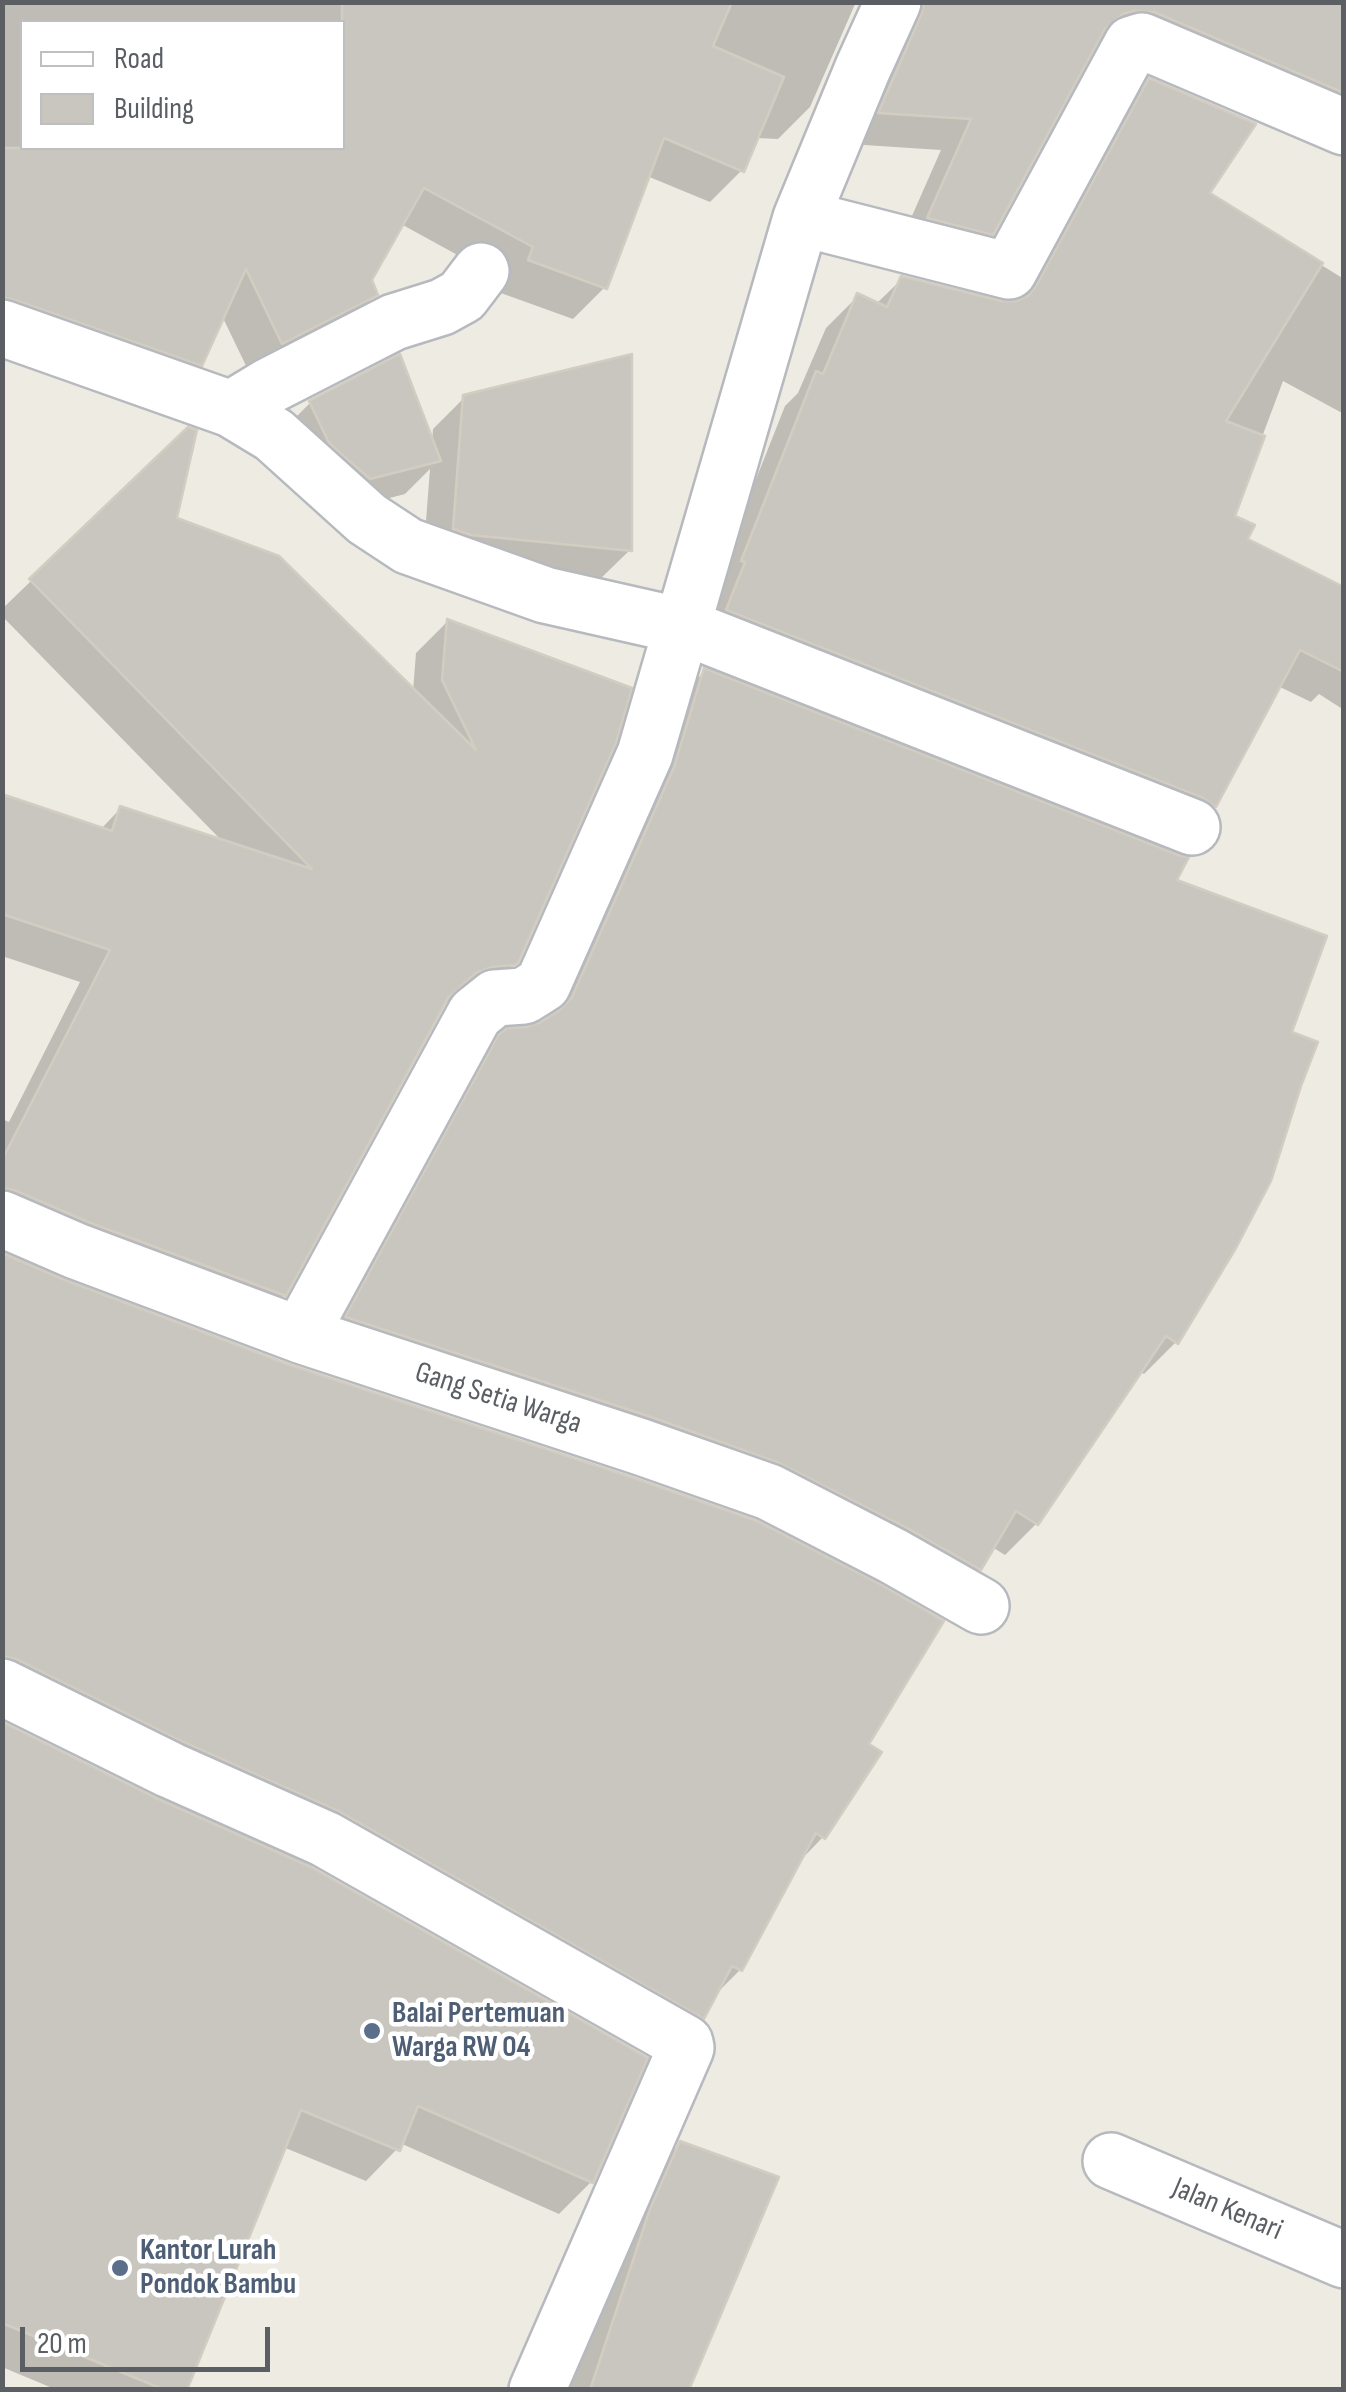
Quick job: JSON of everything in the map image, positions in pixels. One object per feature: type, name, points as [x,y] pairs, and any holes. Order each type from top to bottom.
[{"type":"street","points":[[300,1334],[475,1014],[495,998],[524,996],[543,984],[645,754],[800,218],[893,2]]},
{"type":"street","points":[[800,218],[1009,271],[1132,44],[1142,41],[1344,127]]},
{"type":"street","points":[[231,409],[394,322],[452,302],[462,296],[482,271]]},
{"type":"street","points":[[2,328],[231,409],[274,435],[367,519],[408,546],[545,594],[682,626],[1192,827]]},
{"type":"street","name":"Gang Setia Warga","points":[[2,1219],[76,1252],[300,1334],[769,1492],[981,1606]]},
{"type":"street","points":[[2,1687],[170,1770],[325,1839],[685,2043],[536,2390]]},
{"type":"street","name":"Jalan Kenari","points":[[1111,2161],[1344,2260]]},
{"type":"building","points":[[342,2],[732,2],[713,46],[784,77],[744,172],[664,138],[607,289],[528,260],[533,247],[424,188],[372,280],[378,295],[282,344],[246,269],[202,366],[2,298],[2,148],[345,150]]},
{"type":"building","points":[[924,2],[1344,2],[1344,93],[1154,12],[1123,14],[1105,29],[993,235],[927,218],[971,119],[878,113]]},
{"type":"building","points":[[1149,78],[1256,124],[1210,193],[1323,263],[1226,421],[1265,436],[1235,516],[1255,525],[1248,539],[1344,587],[1344,672],[1300,650],[1216,807],[1203,798],[726,610],[745,562],[741,561],[816,371],[823,374],[857,293],[887,307],[901,276],[1001,301],[1028,296]]},
{"type":"building","points":[[400,354],[441,461],[370,479],[329,443],[309,401]]},
{"type":"building","points":[[632,354],[632,551],[471,535],[453,529],[463,395]]},
{"type":"building","points":[[188,427],[197,430],[177,518],[279,556],[476,750],[442,680],[447,619],[632,688],[616,743],[518,963],[476,973],[448,998],[286,1296],[2,1188],[2,1160],[110,950],[2,914],[2,794],[112,831],[120,806],[312,869],[29,579]]},
{"type":"building","points":[[704,668],[1189,857],[1177,880],[1327,936],[1292,1032],[1318,1042],[1271,1181],[1236,1248],[1178,1344],[1166,1336],[1038,1525],[1016,1511],[981,1570],[779,1463],[345,1317],[499,1034],[507,1028],[541,1022],[572,997],[674,767]]},
{"type":"building","points":[[2,1253],[290,1365],[757,1521],[944,1621],[869,1744],[882,1752],[825,1839],[816,1833],[742,1971],[732,1966],[704,2019],[340,1812],[183,1742],[16,1659],[2,1656]]},
{"type":"building","points":[[2,1722],[156,1798],[311,1867],[648,2058],[593,2183],[418,2106],[400,2151],[301,2110],[187,2390],[165,2390],[2,2323]]},
{"type":"building","points":[[680,2141],[779,2177],[689,2390],[590,2390],[650,2209]]},
{"type":"place","name":"Balai Pertemuan Warga RW 04","points":[[372,2031]]},
{"type":"place","name":"Kantor Lurah Pondok Bambu","points":[[120,2268]]}]
